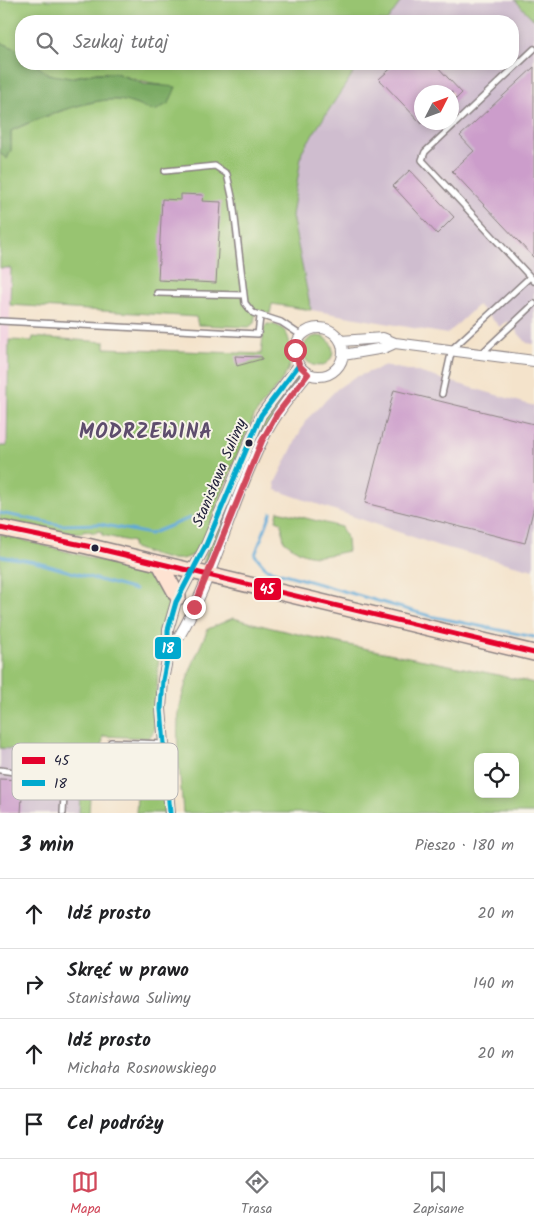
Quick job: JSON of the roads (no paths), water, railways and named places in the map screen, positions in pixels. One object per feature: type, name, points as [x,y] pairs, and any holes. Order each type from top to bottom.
[{"type":"street","points":[[318,328],[327,330],[340,341],[343,355],[336,369],[330,374],[315,376],[308,374],[299,365],[295,350],[302,336],[318,328]]},
{"type":"street","points":[[340,341],[383,338],[395,343],[534,361]]},
{"type":"street","points":[[343,355],[384,348],[395,343]]},
{"type":"street","name":"Stanisława Sulimy","points":[[168,655],[168,630],[178,597],[206,545],[261,415],[299,365]]},
{"type":"street","name":"Stanisława Sulimy","points":[[168,655],[181,636],[208,576],[262,441],[277,414],[308,374]]},
{"type":"street","points":[[0,528],[191,571],[534,654]]},
{"type":"street","points":[[160,564],[178,597]]},
{"type":"street","points":[[164,743],[161,709],[163,680],[168,655]]},
{"type":"street","points":[[169,800],[170,813]]},
{"type":"lane","points":[[519,63],[534,49]]},
{"type":"lane","points":[[442,394],[452,350],[532,279],[422,160],[425,152],[512,70]]},
{"type":"lane","points":[[165,171],[215,166],[227,174],[233,201],[244,295],[248,311],[260,318],[281,322],[302,336]]},
{"type":"lane","points":[[157,293],[244,295]]},
{"type":"lane","points":[[481,354],[534,304]]},
{"type":"lane","points":[[0,322],[258,334],[260,318]]},
{"type":"lane","points":[[111,742],[138,743]]},
{"type":"lane","points":[[63,813],[64,800]]},
{"type":"waterway","points":[[0,513],[61,525],[100,524],[150,534],[190,518]]},
{"type":"waterway","points":[[271,513],[255,555],[267,569],[430,616],[534,637]]},
{"type":"waterway","points":[[0,556],[35,562],[135,590]]},
{"type":"district","name":"MODRZEWINA","points":[[146,433]]}]
